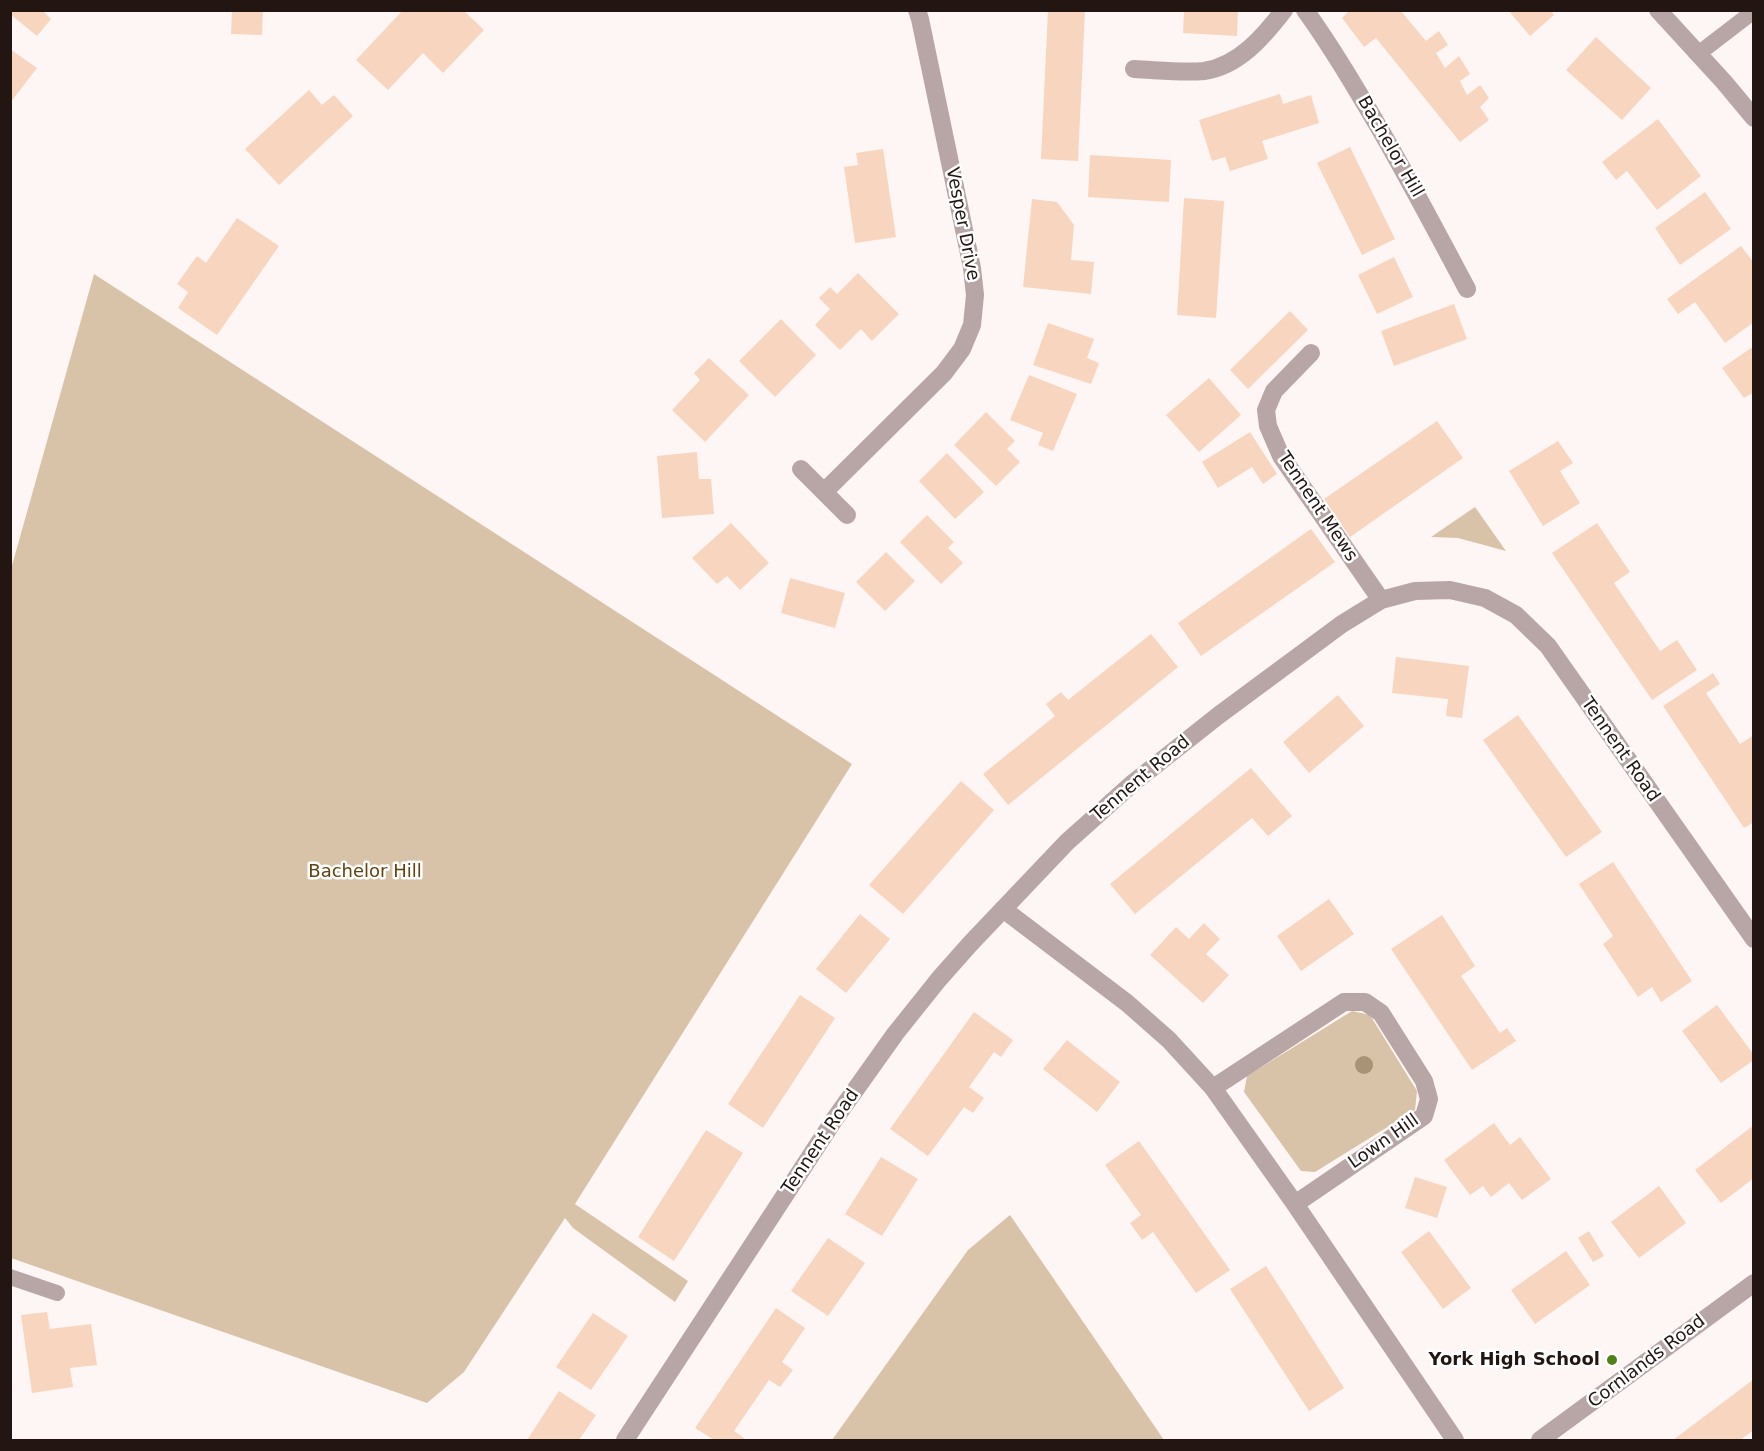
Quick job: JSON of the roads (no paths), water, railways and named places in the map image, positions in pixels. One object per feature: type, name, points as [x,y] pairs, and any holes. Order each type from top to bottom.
[{"type":"street","name":"Vesper Drive","points":[[825,491],[944,373],[962,349],[972,325],[975,296],[972,268],[917,10]]},
{"type":"street","points":[[1134,69],[1206,71],[1240,57],[1267,31],[1284,10]]},
{"type":"street","name":"Bachelor Hill","points":[[1305,10],[1362,99],[1423,204],[1467,289]]},
{"type":"street","points":[[1658,10],[1754,118]]},
{"type":"street","name":"Tennent Mews","points":[[1311,353],[1274,391],[1266,410],[1268,426],[1281,456],[1381,600]]},
{"type":"street","points":[[801,469],[847,515]]},
{"type":"street","name":"Tennent Road","points":[[625,1440],[823,1137],[895,1034],[939,979],[1067,842],[1133,783],[1219,715],[1323,638],[1381,600],[1415,591],[1450,590],[1485,598],[1516,615],[1548,646],[1754,939]]},
{"type":"street","points":[[1003,909],[1127,1003],[1169,1040],[1213,1088],[1295,1204],[1455,1440]]},
{"type":"street","name":"Lown Hill","points":[[1213,1088],[1344,1002],[1365,1002],[1381,1013],[1424,1081],[1428,1099],[1424,1116],[1295,1204]]},
{"type":"street","name":"Cornlands Road","points":[[1540,1440],[1754,1283]]},
{"type":"lane","points":[[1698,54],[1754,11]]},
{"type":"lane","points":[[10,1277],[57,1293]]},
{"type":"place","name":"York High School","points":[[1612,1360]]}]
